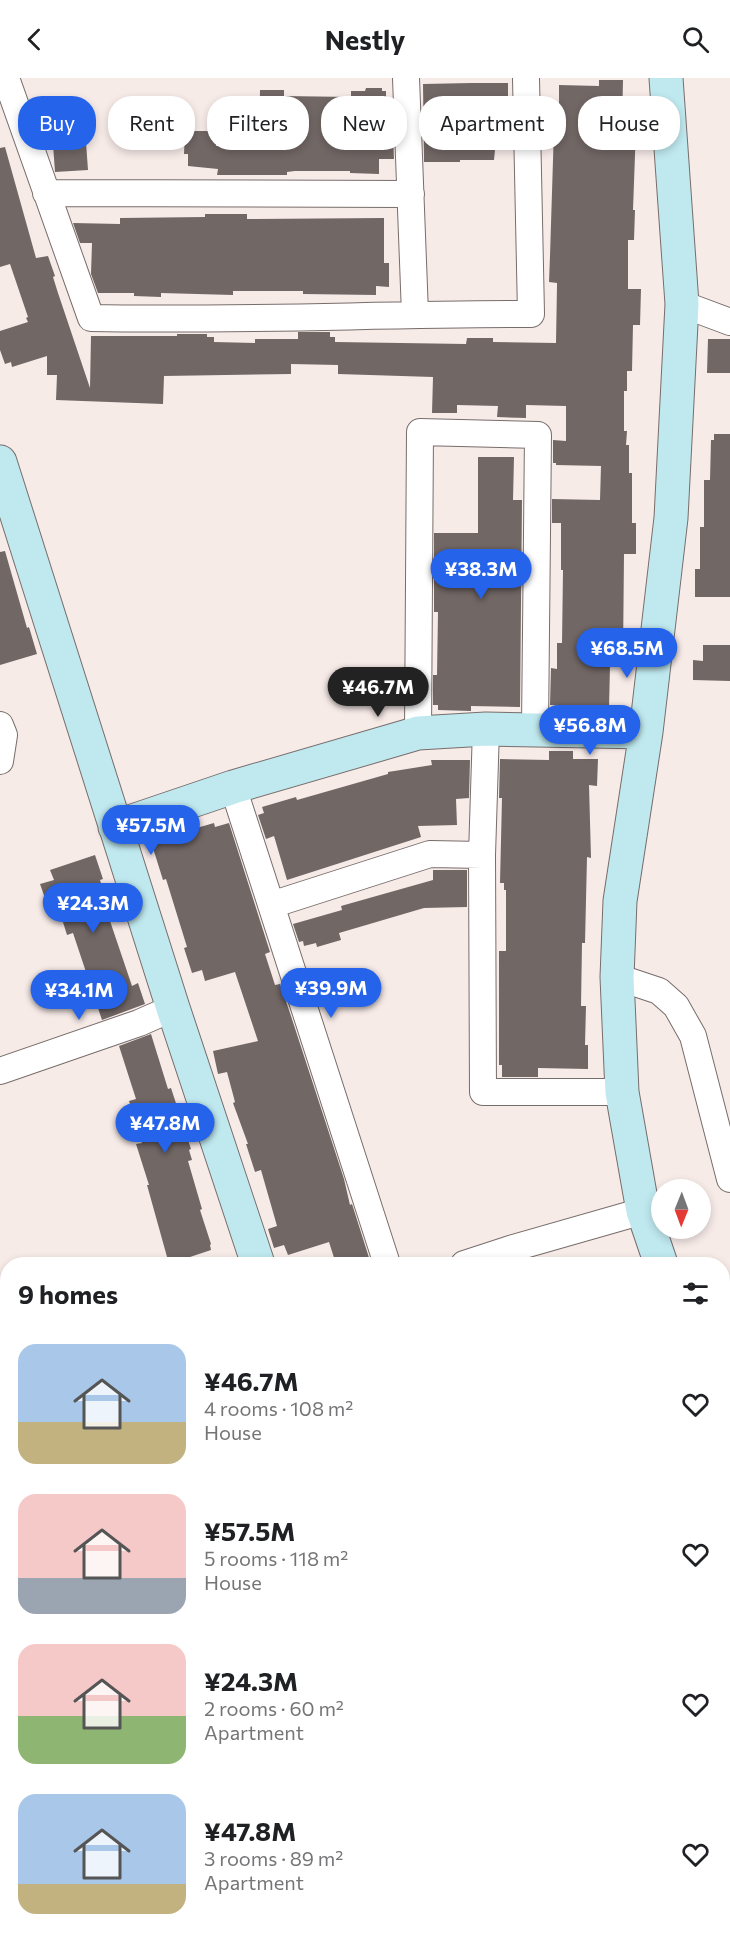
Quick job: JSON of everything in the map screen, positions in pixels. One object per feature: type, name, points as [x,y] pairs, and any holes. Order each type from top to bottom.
[{"type":"street","points":[[6,78],[91,318],[165,320],[416,314],[531,314],[526,78]]},
{"type":"street","points":[[406,78],[416,314]]},
{"type":"street","points":[[659,1257],[643,1210],[622,1092],[617,977],[620,901],[646,732],[671,518],[682,304],[666,78]]},
{"type":"street","points":[[46,193],[411,194]]},
{"type":"street","points":[[682,304],[730,322]]},
{"type":"street","points":[[418,733],[420,432],[538,435],[535,729]]},
{"type":"street","points":[[0,462],[7,519],[115,827],[256,1257]]},
{"type":"street","points":[[0,725],[4,735],[0,761]]},
{"type":"street","points":[[115,827],[233,787],[418,733],[486,729],[646,732]]},
{"type":"street","points":[[486,729],[482,855],[483,1092],[622,1092]]},
{"type":"street","points":[[233,787],[385,1257]]},
{"type":"street","points":[[271,905],[430,854],[482,855]]},
{"type":"street","points":[[617,977],[659,991],[676,1006],[693,1036],[730,1179]]},
{"type":"street","points":[[0,1071],[139,1023],[173,1008]]},
{"type":"street","points":[[512,1257],[643,1210]]},
{"type":"building","points":[[599,80],[623,80],[623,96],[578,96],[578,150],[635,150],[634,240],[628,240],[628,289],[641,289],[640,325],[633,325],[632,371],[627,371],[627,391],[624,391],[624,431],[627,431],[626,445],[629,445],[629,473],[632,473],[632,523],[636,523],[636,554],[624,554],[623,655],[620,654],[620,661],[616,661],[616,666],[610,666],[609,708],[550,705],[551,668],[557,669],[557,643],[562,643],[563,570],[561,570],[561,523],[552,523],[552,499],[600,500],[601,466],[556,465],[553,463],[553,440],[566,441],[566,406],[526,405],[526,418],[497,417],[498,406],[457,405],[457,413],[432,413],[433,377],[338,374],[338,365],[291,364],[291,374],[164,376],[163,404],[56,400],[57,375],[47,375],[47,356],[12,367],[11,362],[5,364],[0,350],[0,331],[28,322],[26,318],[28,317],[10,264],[0,267],[0,148],[5,147],[36,258],[48,256],[90,388],[91,336],[207,334],[207,337],[214,337],[214,342],[255,343],[255,339],[298,339],[298,332],[330,332],[330,337],[335,337],[335,342],[466,344],[467,338],[493,338],[493,342],[556,343],[557,283],[549,282],[553,150],[566,150],[566,96],[559,96],[559,85],[599,86]]},
{"type":"building","points":[[508,83],[508,96],[423,96],[423,84]]},
{"type":"building","points":[[366,88],[382,88],[382,91],[386,91],[386,96],[351,96],[351,91],[365,91]]},
{"type":"building","points":[[260,90],[284,90],[284,96],[260,96]]},
{"type":"building","points":[[309,96],[321,97],[321,150],[394,150],[394,159],[379,159],[379,174],[350,173],[350,171],[295,171],[287,172],[287,175],[217,175],[218,169],[188,166],[188,154],[184,154],[184,150],[195,150],[195,131],[207,131],[207,150],[309,150]]},
{"type":"building","points":[[53,150],[87,150],[88,170],[55,172]]},
{"type":"building","points":[[424,150],[495,150],[494,160],[424,162]]},
{"type":"building","points":[[205,214],[247,214],[247,219],[384,218],[384,263],[389,263],[389,287],[376,286],[376,295],[303,294],[303,291],[233,291],[233,295],[161,293],[161,297],[134,296],[134,293],[98,293],[91,274],[92,243],[80,243],[73,223],[120,224],[120,218],[205,217]]},
{"type":"building","points":[[708,339],[730,339],[730,373],[707,373]]},
{"type":"building","points":[[714,434],[730,434],[730,597],[695,597],[695,569],[700,569],[700,527],[704,527],[704,480],[710,480],[711,440],[714,440]]},
{"type":"building","points":[[478,457],[514,457],[513,500],[522,500],[520,707],[471,706],[471,711],[438,710],[438,705],[433,705],[433,675],[437,675],[438,612],[434,612],[434,533],[478,533]]},
{"type":"building","points":[[5,551],[27,628],[29,627],[37,654],[0,665],[0,552]]},
{"type":"building","points":[[703,645],[730,645],[730,681],[693,680],[693,660],[703,661]]},
{"type":"building","points":[[549,751],[573,751],[573,759],[598,759],[597,786],[589,785],[591,858],[587,857],[585,943],[582,943],[581,1006],[586,1006],[585,1045],[588,1045],[588,1069],[538,1068],[538,1077],[502,1077],[502,1065],[499,1065],[499,951],[506,951],[506,890],[504,890],[504,883],[500,883],[502,798],[499,798],[500,759],[549,760]]},
{"type":"building","points":[[431,760],[470,760],[469,798],[456,799],[457,825],[418,826],[421,837],[287,880],[274,836],[266,839],[258,815],[264,813],[262,807],[296,797],[297,800],[388,774],[388,772],[432,765]]},
{"type":"building","points":[[214,823],[215,827],[229,823],[270,952],[265,954],[275,985],[280,984],[290,1013],[344,1179],[350,1205],[352,1204],[369,1257],[334,1257],[329,1242],[288,1255],[284,1245],[274,1248],[268,1229],[277,1226],[261,1170],[255,1172],[246,1144],[248,1144],[233,1103],[235,1102],[227,1072],[218,1074],[213,1051],[258,1041],[235,972],[205,981],[202,970],[192,973],[184,948],[187,947],[166,879],[163,880],[152,845],[194,832],[193,829]]},
{"type":"building","points":[[95,855],[103,879],[100,880],[112,920],[110,921],[132,986],[138,983],[145,1004],[102,1020],[73,933],[67,935],[56,900],[47,904],[40,884],[54,880],[50,870]]},
{"type":"building","points":[[433,870],[467,870],[467,907],[424,908],[339,933],[341,940],[317,947],[316,943],[304,946],[303,941],[299,942],[293,924],[342,910],[341,906],[433,880]]},
{"type":"building","points":[[151,1034],[168,1089],[171,1088],[191,1149],[189,1150],[192,1160],[188,1161],[211,1250],[190,1257],[167,1257],[136,1144],[142,1143],[129,1101],[136,1099],[119,1046]]}]
